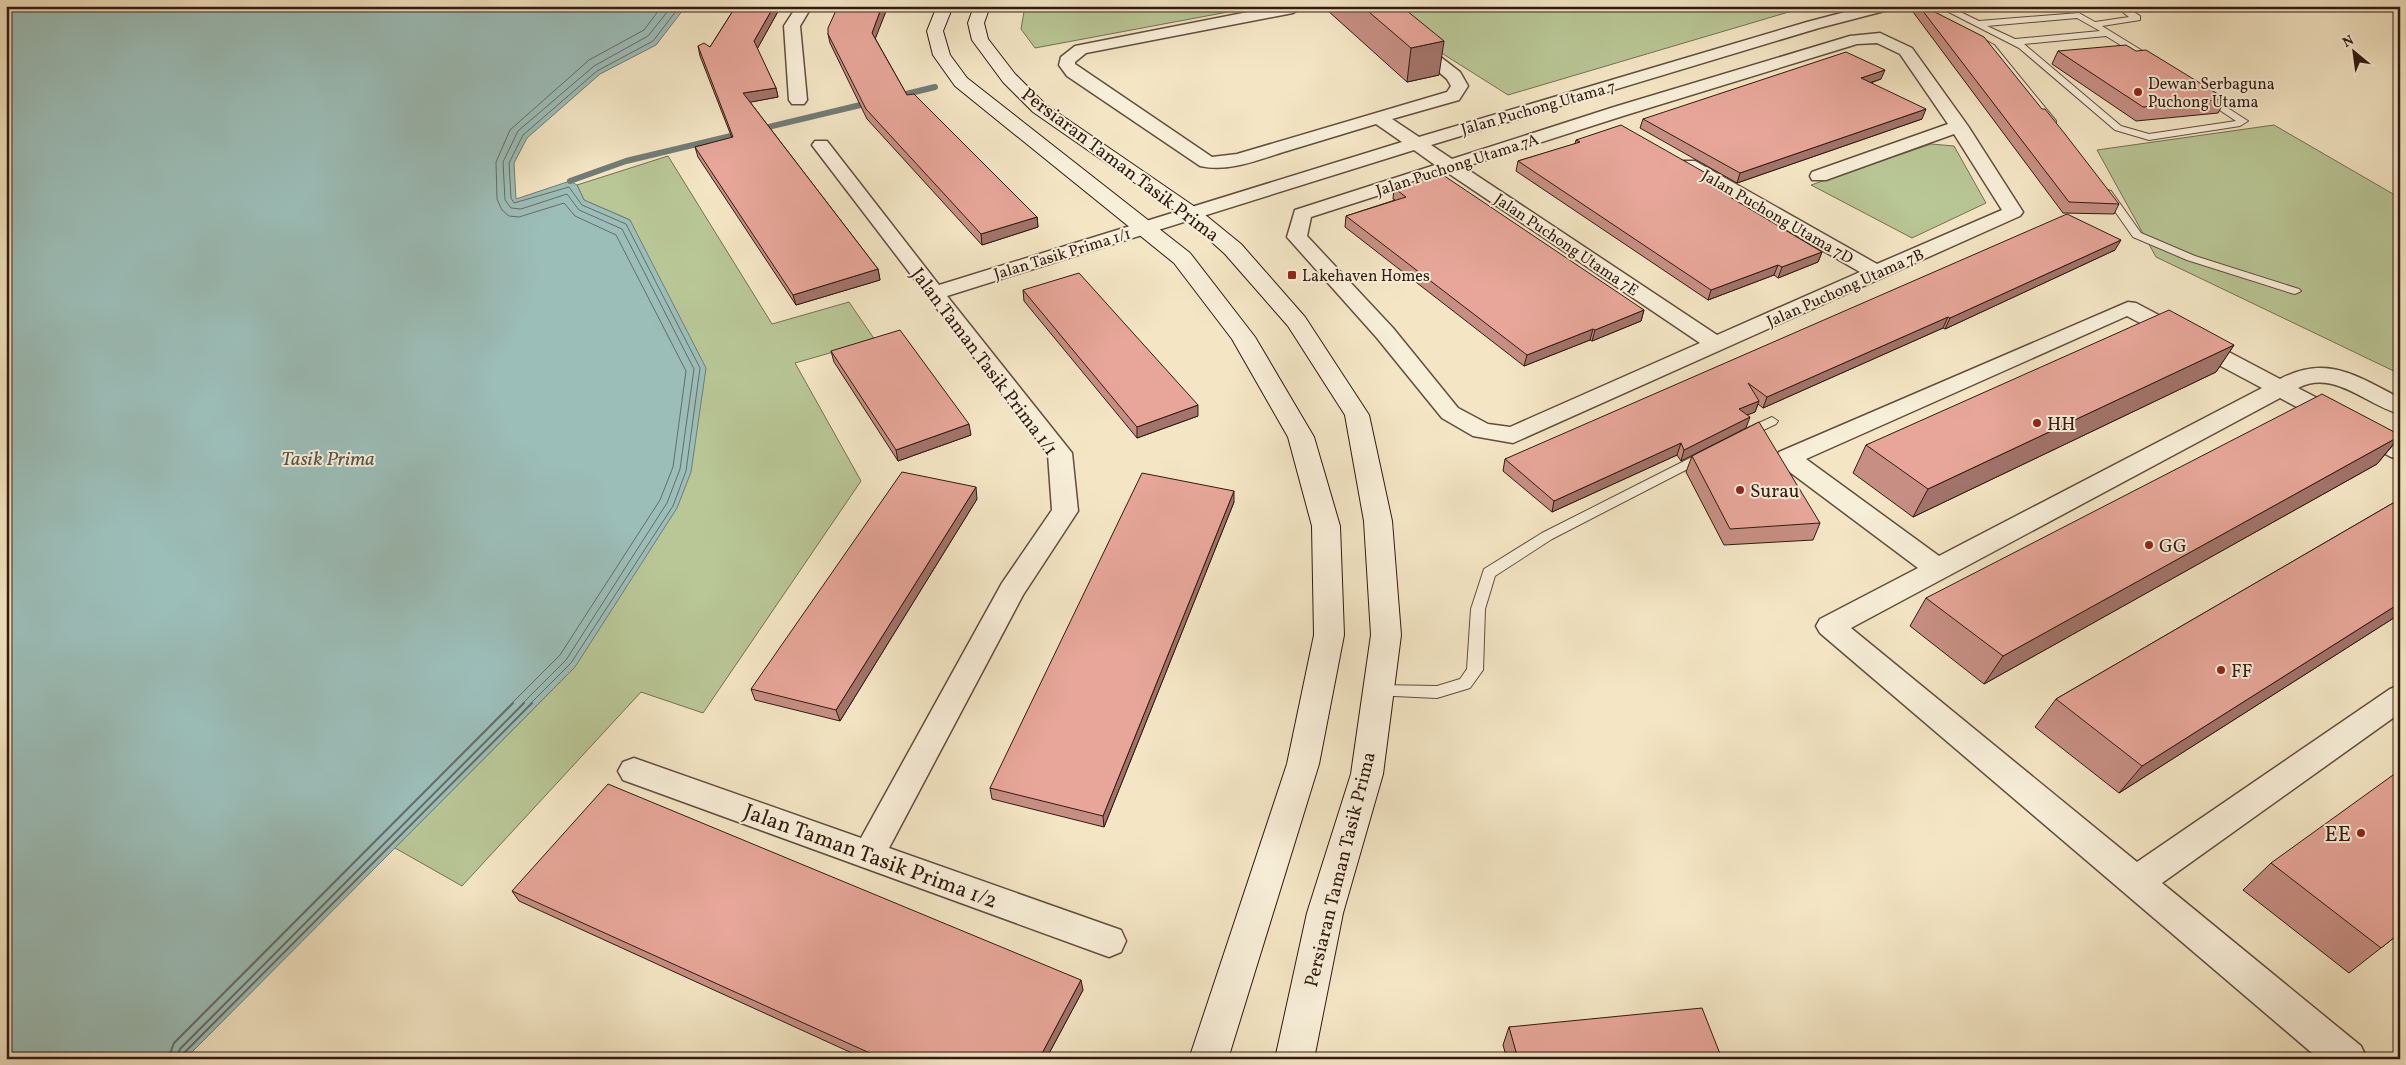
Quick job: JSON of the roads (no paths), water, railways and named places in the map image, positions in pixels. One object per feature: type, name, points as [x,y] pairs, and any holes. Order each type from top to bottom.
[{"type":"main road","name":"Persiaran Taman Tasik Prima","points":[[945,6],[935,31],[942,54],[961,82],[1146,227],[1182,258],[1243,337],[1301,437],[1326,526],[1329,635],[1303,764],[1208,1059]]},
{"type":"main road","name":"Persiaran Taman Tasik Prima","points":[[982,6],[976,23],[980,40],[1015,84],[1040,108],[1191,213],[1233,249],[1297,322],[1357,415],[1378,521],[1386,636],[1367,774],[1325,913],[1294,1059]]},
{"type":"street","points":[[798,100],[792,26],[805,6]]},
{"type":"street","name":"Jalan Puchong Utama 7","points":[[1191,213],[1417,143],[1887,6]]},
{"type":"street","points":[[1293,8],[1082,50],[1067,60],[1067,65],[1073,72],[1207,162],[1221,163],[1453,96],[1460,86],[1454,76],[1419,48]]},
{"type":"street","points":[[1834,20],[1856,39]]},
{"type":"street","name":"Jalan Puchong Utama 7B","points":[[1450,413],[1482,431],[1513,435],[2013,212],[1958,126],[1906,51],[1880,38],[1856,39]]},
{"type":"street","name":"Jalan Puchong Utama 7A","points":[[1450,413],[1385,333],[1297,237],[1302,214],[1602,116],[1856,39]]},
{"type":"street","points":[[1602,116],[1628,130]]},
{"type":"street","name":"Jalan Puchong Utama 7E","points":[[1378,118],[1717,345]]},
{"type":"street","points":[[1820,176],[1958,126]]},
{"type":"street","name":"Jalan Taman Tasik Prima 1/1","points":[[821,145],[1060,454],[1065,511],[1012,590],[870,854]]},
{"type":"street","name":"Jalan Puchong Utama 7D","points":[[1670,155],[1876,272]]},
{"type":"street","name":"Jalan Tasik Prima 1/1","points":[[934,293],[1191,213]]},
{"type":"street","points":[[1938,569],[1788,458],[2128,308],[2400,451]]},
{"type":"street","points":[[2348,1059],[1830,626],[2305,375],[2327,374],[2352,382],[2400,407]]},
{"type":"street","points":[[2136,882],[2400,697]]},
{"type":"street","name":"Jalan Taman Tasik Prima 1/2","points":[[634,771],[870,854],[1108,941]]},
{"type":"lane","points":[[1909,6],[1941,21]]},
{"type":"lane","points":[[1941,6],[2022,46],[2118,128],[2133,134],[2149,137],[2243,121],[2201,94]]},
{"type":"lane","points":[[2095,24],[2137,18],[2119,6]]},
{"type":"lane","points":[[1978,24],[2079,15],[2163,68]]},
{"type":"lane","points":[[1964,32],[1991,47],[2061,133]]},
{"type":"lane","points":[[2014,42],[2108,33]]},
{"type":"lane","points":[[2121,54],[2140,53]]},
{"type":"lane","points":[[2037,60],[2056,59]]},
{"type":"lane","points":[[2101,186],[2137,235],[2191,258],[2295,291]]},
{"type":"lane","points":[[1732,441],[1772,422]]},
{"type":"lane","points":[[1378,691],[1437,692],[1464,684],[1475,670],[1478,609],[1489,573],[1548,536],[1715,450]]},
{"type":"water","name":"Tasik Prima","points":[[6,6],[686,6],[656,45],[600,74],[527,138],[514,163],[516,199],[570,181],[577,185],[584,200],[630,220],[706,368],[691,472],[677,508],[575,667],[185,1059],[6,1059]]},
{"type":"waterway","points":[[894,97],[935,87]]},
{"type":"waterway","points":[[570,181],[626,161],[873,102]]},
{"type":"place","name":"Dewan Serbaguna Puchong Utama","points":[[2138,92]]},
{"type":"place","name":"Lakehaven Homes","points":[[1292,275]]},
{"type":"place","name":"HH","points":[[2037,423]]},
{"type":"place","name":"Surau","points":[[1740,490]]},
{"type":"place","name":"GG","points":[[2149,545]]},
{"type":"place","name":"FF","points":[[2221,670]]},
{"type":"place","name":"EE","points":[[2361,833]]}]
